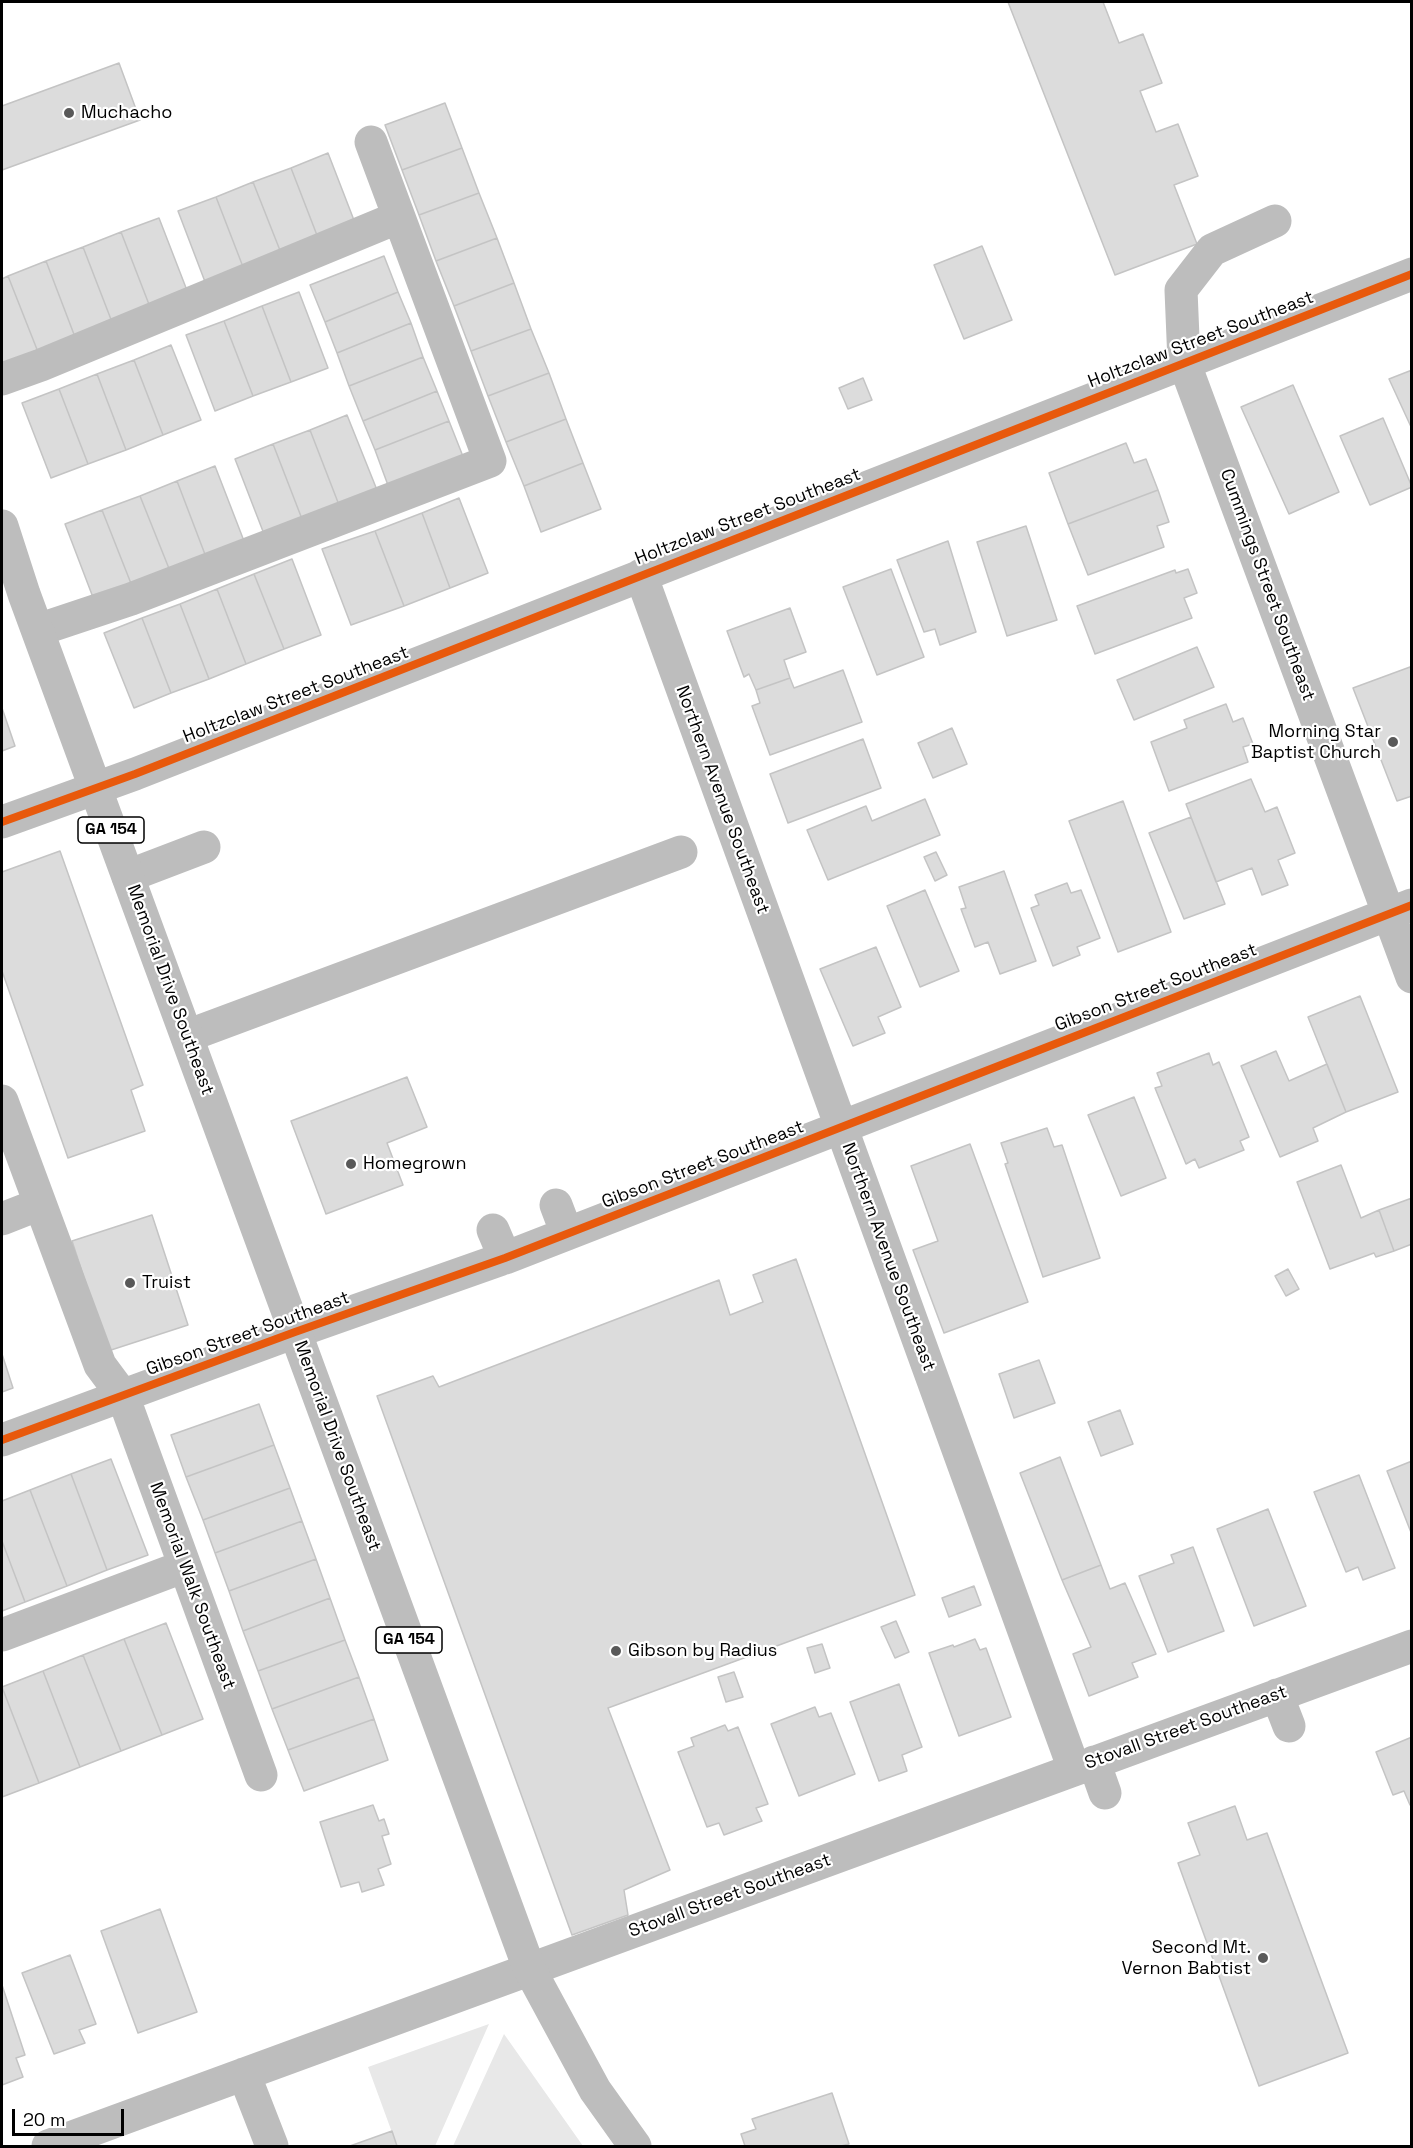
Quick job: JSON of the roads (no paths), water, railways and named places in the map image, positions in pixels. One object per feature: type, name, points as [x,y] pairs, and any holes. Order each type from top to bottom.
[{"type":"street","points":[[38,630],[131,599],[490,461],[371,142]]},
{"type":"street","points":[[2,379],[399,217]]},
{"type":"street","name":"Cummings Street Southeast","points":[[1275,221],[1212,250],[1181,290],[1184,362],[1400,910],[1412,977]]},
{"type":"street","name":"Holtzclaw Street Southeast","points":[[2,822],[96,788],[1412,274]]},
{"type":"street","name":"Memorial Drive Southeast","points":[[2,526],[38,630],[529,1968],[595,2091],[635,2146]]},
{"type":"street","name":"Northern Avenue Southeast","points":[[641,575],[841,1128],[1084,1766],[1105,1793]]},
{"type":"street","points":[[128,876],[204,847]]},
{"type":"street","points":[[187,1036],[681,852]]},
{"type":"street","name":"Gibson Street Southeast","points":[[2,1440],[295,1332],[562,1219],[841,1128],[1400,910]]},
{"type":"street","name":"Memorial Walk Southeast","points":[[2,1101],[100,1365],[123,1396],[261,1775]]},
{"type":"street","points":[[2,1219],[40,1204]]},
{"type":"street","points":[[2,1635],[185,1566]]},
{"type":"street","name":"Stovall Street Southeast","points":[[48,2146],[1412,1646]]},
{"type":"street","points":[[1277,1695],[1289,1726]]},
{"type":"street","points":[[244,2074],[272,2146]]},
{"type":"place","name":"Muchacho","points":[[69,113]]},
{"type":"place","name":"Morning Star Baptist Church","points":[[1393,742]]},
{"type":"place","name":"Homegrown","points":[[351,1164]]},
{"type":"place","name":"Truist","points":[[130,1283]]},
{"type":"place","name":"Gibson by Radius","points":[[616,1651]]},
{"type":"place","name":"Second Mt. Vernon Babtist","points":[[1263,1958]]}]
